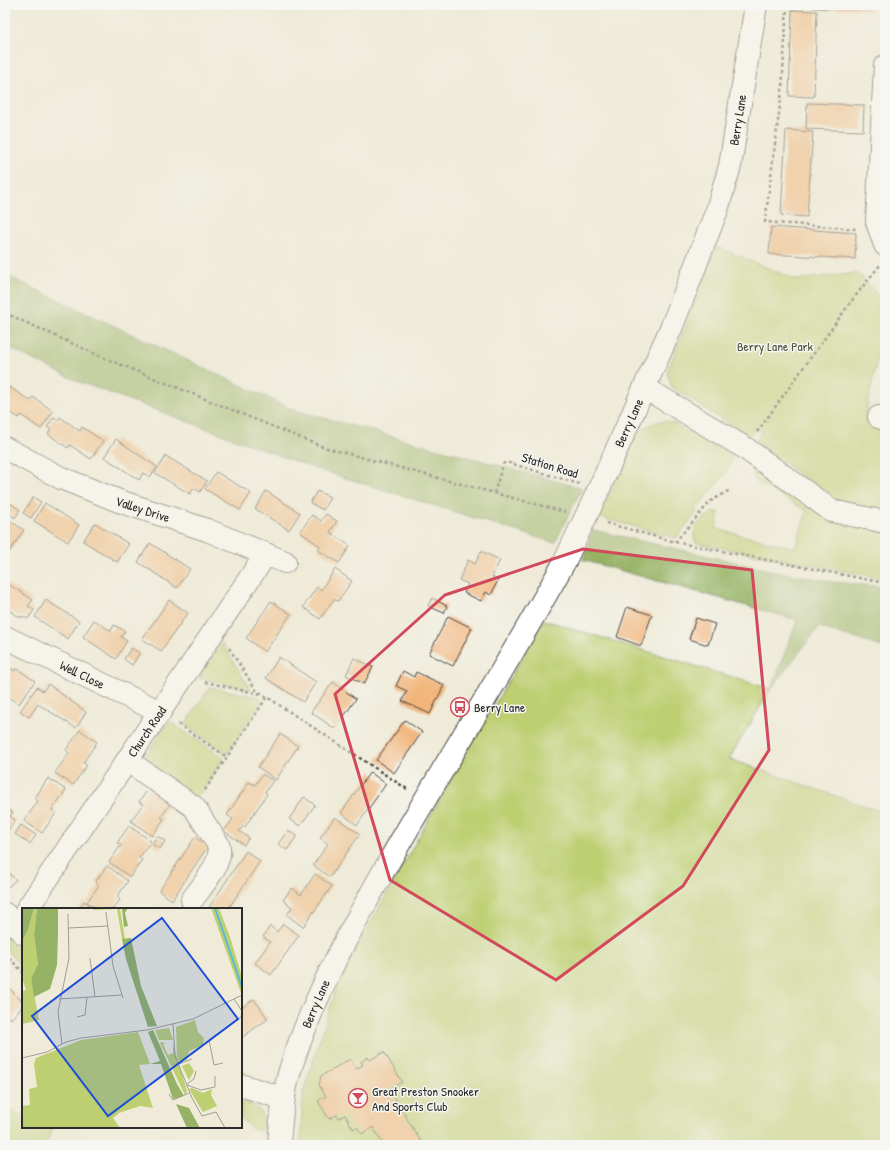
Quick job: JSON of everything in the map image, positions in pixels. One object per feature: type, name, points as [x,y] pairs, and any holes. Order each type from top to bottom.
[{"type":"street","name":"Berry Lane","points":[[279,1145],[284,1099],[290,1068],[329,971],[352,926],[424,800],[492,688],[565,561],[598,492],[672,326],[717,210],[728,173],[756,5]]},
{"type":"street","points":[[882,238],[877,222],[885,66]]},
{"type":"street","name":"Berry Lane","points":[[645,388],[745,448],[832,511],[885,522]]},
{"type":"street","name":"Valley Drive","points":[[5,448],[61,478],[119,501],[207,530],[275,558]]},
{"type":"street","name":"Church Road","points":[[27,908],[128,761],[215,628],[275,558]]},
{"type":"street","name":"Well Close","points":[[5,637],[160,712]]},
{"type":"street","points":[[128,761],[194,807],[218,844],[220,855],[219,861],[192,900]]},
{"type":"street","points":[[242,1085],[284,1099]]},
{"type":"path","points":[[787,5],[782,90],[765,222],[882,238]]},
{"type":"path","points":[[745,448],[853,299],[885,259]]},
{"type":"path","points":[[5,313],[102,357],[323,447],[567,513]]},
{"type":"path","name":"Station Road","points":[[494,493],[503,464],[506,462],[598,492]]},
{"type":"path","points":[[676,542],[711,501],[730,490]]},
{"type":"path","points":[[604,522],[676,542],[885,583]]},
{"type":"path","points":[[215,628],[256,690],[424,800]]},
{"type":"path","points":[[183,677],[263,695]]},
{"type":"path","points":[[194,807],[267,697]]},
{"type":"path","points":[[160,712],[227,757]]},
{"type":"path","points":[[5,954],[22,971]]},
{"type":"highlighted area","points":[[583,549],[752,570],[769,750],[683,886],[556,980],[390,880],[335,694],[445,595]]},
{"type":"green space","name":"Berry Lane Park","points":[[717,247],[797,280],[858,273],[885,303],[885,320],[865,417],[885,437],[885,515],[844,507],[755,442],[762,433],[756,428],[749,437],[672,387],[667,372]]},
{"type":"green space","points":[[5,275],[292,409],[582,488],[555,543],[316,469],[77,381],[5,346]]},
{"type":"green space","points":[[665,421],[673,423],[732,456],[728,470],[695,510],[697,513],[676,538],[599,517],[635,438],[648,426]]},
{"type":"green space","points":[[756,465],[885,532],[885,579],[696,543],[694,538],[695,528],[713,512],[719,512],[716,529],[795,548],[807,511],[756,482],[753,473]]},
{"type":"green space","points":[[593,530],[778,572],[834,582],[885,587],[885,648],[819,627],[771,689],[797,620],[583,560]]},
{"type":"green space","points":[[544,620],[771,689],[729,759],[885,813],[885,1145],[300,1145],[303,1092],[339,980],[446,788]]},
{"type":"green space","points":[[222,643],[251,690],[199,678]]},
{"type":"green space","points":[[210,687],[259,697],[263,700],[227,754],[185,725]]},
{"type":"green space","points":[[169,721],[224,758],[196,800],[144,759]]},
{"type":"green space","points":[[5,934],[22,951],[22,967],[5,949]]},
{"type":"green space","points":[[242,1101],[257,1108],[262,1114],[262,1131],[252,1129],[242,1119]]},
{"type":"green space","points":[[5,1107],[22,1115],[22,1128],[53,1129],[45,1145],[5,1145]]},
{"type":"building","points":[[813,5],[871,5],[871,10],[813,8]]},
{"type":"building","points":[[792,10],[817,11],[814,97],[789,96]]},
{"type":"building","points":[[807,103],[864,105],[863,131],[806,129]]},
{"type":"building","points":[[786,130],[813,132],[807,217],[781,215]]},
{"type":"building","points":[[771,227],[856,233],[855,259],[769,254]]},
{"type":"building","points":[[10,387],[30,401],[33,397],[53,411],[41,429],[21,415],[19,418],[5,409],[5,395]]},
{"type":"building","points":[[54,417],[58,420],[60,417],[80,431],[82,427],[103,441],[91,459],[70,445],[68,448],[48,434],[51,429],[47,427]]},
{"type":"building","points":[[116,439],[157,467],[150,477],[143,473],[139,480],[104,457]]},
{"type":"building","points":[[166,456],[207,481],[200,492],[194,488],[190,494],[155,473]]},
{"type":"building","points":[[216,472],[251,493],[240,510],[205,489]]},
{"type":"building","points":[[266,491],[300,513],[289,530],[255,509]]},
{"type":"building","points":[[317,491],[330,497],[323,510],[310,503]]},
{"type":"building","points":[[33,497],[41,502],[31,518],[23,513]]},
{"type":"building","points":[[7,501],[20,510],[15,518],[5,511]]},
{"type":"building","points":[[45,503],[79,525],[68,542],[34,521]]},
{"type":"building","points":[[326,514],[337,521],[330,532],[350,546],[339,563],[318,550],[320,546],[300,532],[312,515],[321,521]]},
{"type":"building","points":[[7,519],[24,530],[10,551],[7,548],[5,551],[5,521]]},
{"type":"building","points":[[95,523],[129,544],[117,562],[83,541]]},
{"type":"building","points":[[150,543],[190,569],[177,588],[138,562]]},
{"type":"building","points":[[481,551],[500,560],[492,577],[498,580],[491,595],[486,592],[481,601],[464,593],[468,584],[459,580],[468,560],[475,564]]},
{"type":"building","points":[[335,569],[352,581],[338,601],[334,599],[320,619],[303,607],[317,587],[321,590]]},
{"type":"building","points":[[5,582],[33,600],[28,606],[34,610],[28,619],[22,616],[21,618],[5,608]]},
{"type":"building","points":[[432,598],[447,606],[444,613],[428,606]]},
{"type":"building","points":[[46,600],[79,621],[68,639],[35,617]]},
{"type":"building","points":[[169,600],[188,613],[161,651],[142,639]]},
{"type":"building","points":[[271,601],[291,614],[265,652],[246,638]]},
{"type":"building","points":[[627,607],[652,615],[641,646],[617,637]]},
{"type":"building","points":[[448,616],[472,628],[453,666],[429,654]]},
{"type":"building","points":[[696,618],[715,624],[708,645],[689,639]]},
{"type":"building","points":[[94,620],[111,631],[114,625],[125,631],[121,637],[127,641],[116,659],[83,637]]},
{"type":"building","points":[[131,648],[140,653],[132,665],[124,659]]},
{"type":"building","points":[[279,657],[316,682],[303,702],[266,678]]},
{"type":"building","points":[[354,658],[373,667],[364,684],[346,675]]},
{"type":"building","points":[[5,664],[15,671],[16,668],[35,681],[19,704],[5,695]]},
{"type":"building","points":[[403,671],[414,677],[416,672],[444,685],[430,714],[402,701],[407,691],[396,686]]},
{"type":"building","points":[[333,682],[356,699],[335,729],[311,712]]},
{"type":"building","points":[[48,684],[86,712],[76,728],[38,704],[29,717],[20,711],[37,687],[43,691]]},
{"type":"building","points":[[405,720],[422,732],[394,773],[376,760]]},
{"type":"building","points":[[80,730],[97,742],[83,763],[87,765],[73,785],[55,773],[69,753],[66,750]]},
{"type":"building","points":[[280,734],[298,746],[276,780],[258,767]]},
{"type":"building","points":[[370,772],[386,784],[357,825],[341,813]]},
{"type":"building","points":[[263,774],[273,781],[265,792],[267,794],[245,827],[243,826],[239,831],[249,838],[244,845],[224,831],[233,819],[227,815],[249,782],[255,785]]},
{"type":"building","points":[[48,778],[66,790],[52,810],[56,813],[42,833],[24,821],[38,801],[35,798]]},
{"type":"building","points":[[151,785],[173,800],[161,817],[164,819],[152,836],[131,821],[143,804],[139,802]]},
{"type":"building","points":[[304,797],[315,805],[300,826],[289,819]]},
{"type":"building","points":[[5,807],[13,813],[10,816],[15,820],[8,831],[5,829]]},
{"type":"building","points":[[335,817],[360,834],[330,877],[313,865],[328,844],[320,838]]},
{"type":"building","points":[[21,825],[36,835],[30,844],[15,834]]},
{"type":"building","points":[[129,826],[151,841],[139,858],[142,860],[130,877],[109,862],[121,845],[117,843]]},
{"type":"building","points":[[288,830],[297,836],[287,850],[278,844]]},
{"type":"building","points":[[157,836],[165,841],[160,849],[152,844]]},
{"type":"building","points":[[195,837],[208,846],[172,900],[159,891]]},
{"type":"building","points":[[246,851],[260,861],[229,908],[209,908]]},
{"type":"building","points":[[107,866],[128,881],[117,897],[120,900],[114,908],[96,908],[87,902],[99,885],[95,882]]},
{"type":"building","points":[[5,869],[16,880],[8,887],[5,884]]},
{"type":"building","points":[[315,874],[332,886],[303,927],[287,915],[292,907],[283,900],[292,888],[301,895]]},
{"type":"building","points":[[84,901],[93,908],[80,908]]},
{"type":"building","points":[[283,924],[299,935],[271,975],[255,963],[270,942],[263,937],[270,926],[277,932]]},
{"type":"building","points":[[5,984],[22,1001],[22,1007],[11,1019],[5,1014]]},
{"type":"building","points":[[254,999],[268,1019],[242,1037],[242,1007]]},
{"type":"building","name":"Great Preston Snooker And Sports Club","points":[[384,1052],[402,1082],[389,1089],[423,1145],[405,1145],[403,1143],[399,1145],[384,1145],[373,1127],[362,1134],[357,1127],[353,1129],[345,1115],[339,1118],[337,1115],[329,1119],[318,1101],[326,1096],[319,1085],[321,1076],[350,1059],[356,1069],[363,1065],[361,1062],[368,1057],[370,1060]]},
{"type":"place","name":"Berry Lane","points":[[460,707]]},
{"type":"place","name":"Great Preston Snooker And Sports Club","points":[[358,1098]]}]
